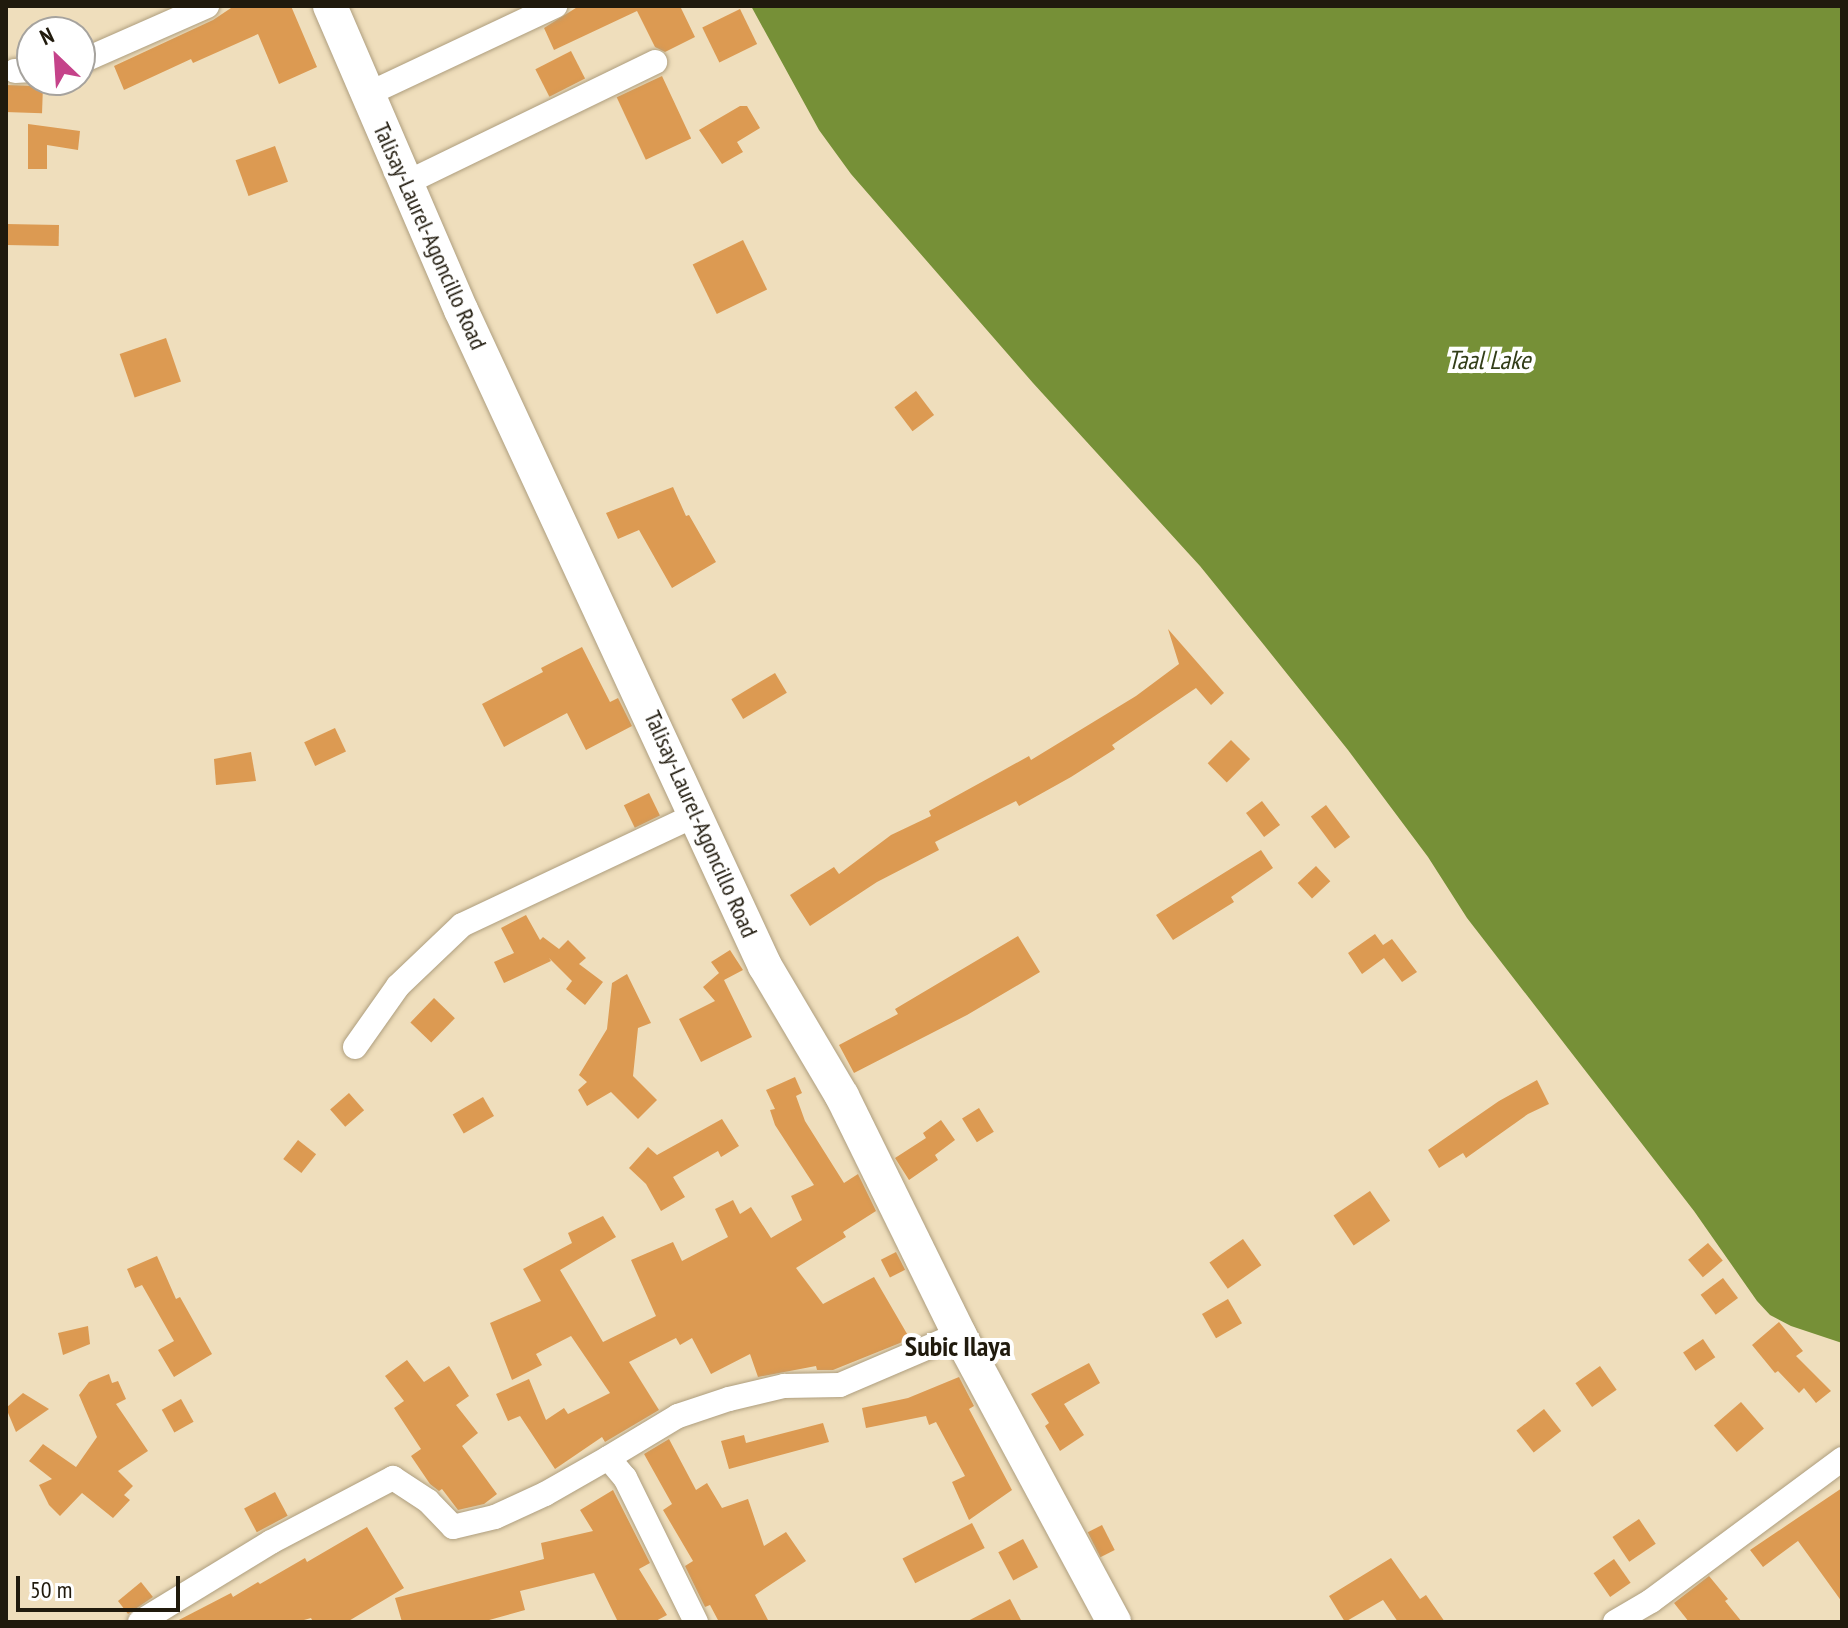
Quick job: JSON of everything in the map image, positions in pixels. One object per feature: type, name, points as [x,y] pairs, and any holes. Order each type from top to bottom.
[{"type":"main road","name":"Talisay-Laurel-Agoncillo Road","points":[[330,6],[461,310],[765,966],[842,1096],[959,1334],[1114,1622]]},
{"type":"street","points":[[96,55],[207,6]]},
{"type":"street","points":[[368,94],[555,6]]},
{"type":"street","points":[[406,183],[655,62]]},
{"type":"street","points":[[355,1047],[398,986],[462,925],[696,815]]},
{"type":"street","points":[[140,1622],[271,1542],[393,1478],[428,1501],[453,1527],[495,1517],[545,1494],[678,1416],[784,1386],[840,1385],[959,1334]]},
{"type":"street","points":[[608,1458],[625,1478],[696,1622]]},
{"type":"street","points":[[1615,1622],[1651,1601],[1842,1459]]},
{"type":"water","name":"Taal Lake","points":[[751,6],[1842,6],[1842,1343],[1791,1326],[1770,1315],[1757,1301],[1694,1211],[1467,918],[1428,857],[1348,750],[1264,645],[1200,566],[1033,383],[851,174],[819,130]]},
{"type":"building","points":[[234,6],[291,6],[317,67],[279,84],[258,34],[193,63],[191,59],[124,90],[114,66],[213,20]]},
{"type":"building","points":[[579,6],[680,6],[695,37],[665,52],[655,47],[637,11],[554,50],[544,28]]},
{"type":"building","points":[[740,9],[757,44],[719,62],[702,27]]},
{"type":"building","points":[[571,51],[585,79],[549,97],[535,69]]},
{"type":"building","points":[[662,76],[691,139],[646,160],[617,97]]},
{"type":"building","points":[[6,85],[16,85],[16,96],[43,96],[42,113],[6,112]]},
{"type":"building","points":[[740,106],[747,106],[760,128],[737,142],[743,152],[722,164],[699,130]]},
{"type":"building","points":[[28,124],[80,131],[78,150],[47,145],[47,169],[28,169]]},
{"type":"building","points":[[275,146],[288,182],[249,196],[236,160]]},
{"type":"building","points":[[6,224],[59,225],[59,246],[6,245]]},
{"type":"building","points":[[743,240],[767,289],[717,314],[693,265]]},
{"type":"building","points":[[166,338],[181,381],[135,397],[120,354]]},
{"type":"building","points":[[916,391],[934,415],[912,431],[894,407]]},
{"type":"building","points":[[673,487],[686,516],[689,515],[716,562],[672,588],[639,530],[618,539],[606,513]]},
{"type":"building","points":[[1168,629],[1224,693],[1211,705],[1196,688],[1112,745],[1115,749],[1071,777],[1019,806],[1016,801],[935,842],[939,850],[877,882],[810,926],[790,895],[834,867],[839,874],[891,835],[931,816],[929,811],[1029,756],[1031,760],[1136,696],[1179,664]]},
{"type":"building","points":[[582,647],[610,702],[618,698],[632,726],[586,750],[567,713],[504,747],[482,704],[543,672],[541,668]]},
{"type":"building","points":[[775,673],[787,693],[743,719],[731,699]]},
{"type":"building","points":[[335,728],[346,752],[315,766],[304,742]]},
{"type":"building","points":[[1231,740],[1250,759],[1227,782],[1208,763]]},
{"type":"building","points":[[251,752],[256,781],[216,785],[214,759]]},
{"type":"building","points":[[649,793],[660,815],[635,828],[624,805]]},
{"type":"building","points":[[1262,801],[1280,825],[1264,837],[1246,813]]},
{"type":"building","points":[[1326,805],[1350,837],[1335,848],[1311,816]]},
{"type":"building","points":[[1261,850],[1273,868],[1231,897],[1234,902],[1173,940],[1156,915]]},
{"type":"building","points":[[1316,866],[1330,881],[1312,898],[1298,883]]},
{"type":"building","points":[[526,915],[540,940],[543,937],[559,949],[568,940],[586,958],[579,964],[603,982],[585,1005],[566,989],[572,981],[549,958],[551,961],[504,983],[494,962],[514,953],[501,928]]},
{"type":"building","points":[[1375,934],[1383,945],[1392,939],[1417,972],[1402,982],[1384,958],[1362,974],[1348,953]]},
{"type":"building","points":[[1018,936],[1040,972],[967,1015],[854,1073],[839,1045],[898,1014],[895,1009]]},
{"type":"building","points":[[730,950],[743,970],[724,980],[752,1037],[701,1062],[679,1019],[715,1001],[703,987],[719,973],[711,962]]},
{"type":"building","points":[[627,974],[651,1023],[638,1028],[633,1076],[657,1100],[638,1119],[611,1092],[587,1106],[578,1090],[587,1082],[579,1075],[607,1029],[612,983]]},
{"type":"building","points":[[434,998],[455,1018],[431,1043],[410,1022]]},
{"type":"building","points":[[795,1077],[802,1093],[796,1096],[805,1121],[844,1183],[858,1174],[876,1211],[843,1232],[846,1237],[796,1268],[823,1304],[874,1277],[910,1339],[833,1370],[817,1370],[816,1366],[758,1377],[750,1354],[711,1374],[692,1338],[680,1345],[676,1338],[629,1362],[659,1410],[605,1442],[602,1437],[555,1469],[520,1416],[508,1421],[496,1394],[529,1379],[546,1420],[564,1408],[568,1414],[610,1393],[571,1336],[536,1354],[542,1365],[512,1380],[490,1323],[541,1301],[523,1269],[572,1243],[568,1233],[603,1216],[616,1237],[560,1270],[603,1342],[656,1316],[631,1260],[673,1242],[682,1261],[728,1237],[715,1209],[733,1200],[740,1214],[751,1207],[771,1238],[802,1220],[791,1196],[814,1185],[775,1125],[770,1110],[775,1109],[766,1090]]},
{"type":"building","points":[[1537,1080],[1549,1104],[1528,1114],[1466,1158],[1463,1153],[1439,1168],[1428,1150],[1499,1101]]},
{"type":"building","points":[[349,1093],[364,1110],[345,1127],[330,1109]]},
{"type":"building","points":[[483,1097],[494,1116],[464,1134],[453,1114]]},
{"type":"building","points":[[979,1108],[994,1132],[977,1142],[962,1119]]},
{"type":"building","points":[[722,1119],[739,1146],[721,1157],[718,1151],[673,1177],[685,1197],[661,1211],[646,1184],[629,1168],[648,1147],[657,1155]]},
{"type":"building","points":[[941,1120],[955,1140],[935,1155],[938,1160],[909,1180],[895,1158],[926,1138],[923,1133]]},
{"type":"building","points":[[298,1140],[316,1154],[301,1173],[283,1159]]},
{"type":"building","points":[[1370,1191],[1390,1221],[1354,1245],[1334,1216]]},
{"type":"building","points":[[1243,1239],[1261,1265],[1228,1289],[1209,1263]]},
{"type":"building","points":[[1708,1243],[1723,1261],[1703,1277],[1688,1260]]},
{"type":"building","points":[[896,1252],[905,1270],[890,1278],[881,1260]]},
{"type":"building","points":[[157,1256],[176,1299],[180,1297],[212,1354],[174,1377],[158,1350],[174,1341],[142,1285],[135,1288],[127,1269]]},
{"type":"building","points":[[1723,1278],[1738,1298],[1716,1315],[1701,1295]]},
{"type":"building","points":[[1228,1299],[1242,1323],[1216,1338],[1202,1314]]},
{"type":"building","points":[[1779,1322],[1803,1351],[1796,1356],[1831,1391],[1816,1403],[1804,1388],[1799,1393],[1778,1371],[1775,1373],[1752,1345]]},
{"type":"building","points":[[88,1326],[90,1344],[63,1355],[58,1333]]},
{"type":"building","points":[[1703,1339],[1715,1357],[1695,1371],[1683,1352]]},
{"type":"building","points":[[407,1360],[424,1382],[449,1366],[469,1396],[456,1405],[478,1433],[462,1446],[497,1494],[484,1504],[458,1510],[442,1489],[439,1491],[430,1484],[411,1456],[421,1449],[394,1408],[404,1401],[385,1376]]},
{"type":"building","points":[[1089,1363],[1100,1383],[1064,1404],[1084,1435],[1060,1451],[1045,1426],[1049,1423],[1031,1394]]},
{"type":"building","points":[[1600,1366],[1617,1390],[1592,1407],[1575,1383]]},
{"type":"building","points":[[109,1374],[112,1383],[118,1381],[126,1399],[116,1404],[148,1451],[118,1471],[133,1486],[124,1495],[130,1500],[113,1518],[82,1493],[60,1516],[49,1505],[39,1485],[52,1479],[29,1461],[43,1444],[76,1467],[97,1437],[79,1395],[89,1382]]},
{"type":"building","points":[[959,1377],[974,1406],[969,1409],[1012,1490],[969,1520],[952,1482],[965,1476],[936,1422],[929,1425],[926,1416],[866,1428],[862,1408],[908,1398]]},
{"type":"building","points":[[23,1393],[49,1409],[16,1432],[6,1408]]},
{"type":"building","points":[[181,1399],[194,1422],[174,1432],[162,1410]]},
{"type":"building","points":[[1741,1402],[1764,1428],[1737,1452],[1714,1426]]},
{"type":"building","points":[[1544,1409],[1561,1431],[1534,1453],[1516,1431]]},
{"type":"building","points":[[823,1423],[829,1442],[729,1469],[721,1441],[744,1435],[746,1443]]},
{"type":"building","points":[[669,1439],[696,1490],[707,1483],[722,1508],[748,1499],[764,1546],[786,1532],[806,1561],[755,1595],[769,1622],[719,1622],[710,1605],[705,1607],[685,1566],[693,1561],[663,1510],[672,1504],[644,1454]]},
{"type":"building","points":[[1842,1488],[1842,1602],[1798,1541],[1763,1567],[1750,1550]]},
{"type":"building","points":[[613,1490],[650,1563],[639,1569],[667,1615],[654,1622],[618,1622],[594,1573],[520,1591],[525,1610],[482,1622],[402,1622],[395,1598],[544,1559],[541,1543],[593,1531],[580,1510]]},
{"type":"building","points":[[275,1492],[288,1516],[257,1532],[244,1508]]},
{"type":"building","points":[[1639,1519],[1656,1544],[1629,1562],[1612,1537]]},
{"type":"building","points":[[972,1523],[985,1548],[915,1583],[903,1558]]},
{"type":"building","points":[[1102,1525],[1115,1550],[1100,1557],[1088,1532]]},
{"type":"building","points":[[367,1527],[404,1588],[347,1622],[313,1622],[311,1618],[297,1622],[175,1622],[231,1593],[233,1597],[258,1582],[260,1584],[305,1558],[307,1562]]},
{"type":"building","points":[[1023,1539],[1038,1567],[1013,1580],[998,1552]]},
{"type":"building","points":[[1391,1558],[1420,1599],[1426,1595],[1445,1622],[1398,1622],[1383,1600],[1345,1622],[1329,1596]]},
{"type":"building","points":[[1614,1559],[1631,1583],[1610,1597],[1594,1573]]},
{"type":"building","points":[[1709,1576],[1742,1622],[1689,1622],[1674,1603]]},
{"type":"building","points":[[141,1582],[153,1597],[128,1614],[118,1601]]},
{"type":"building","points":[[1010,1599],[1022,1622],[966,1622]]},
{"type":"district","name":"Subic Ilaya","points":[[958,1346]]}]
